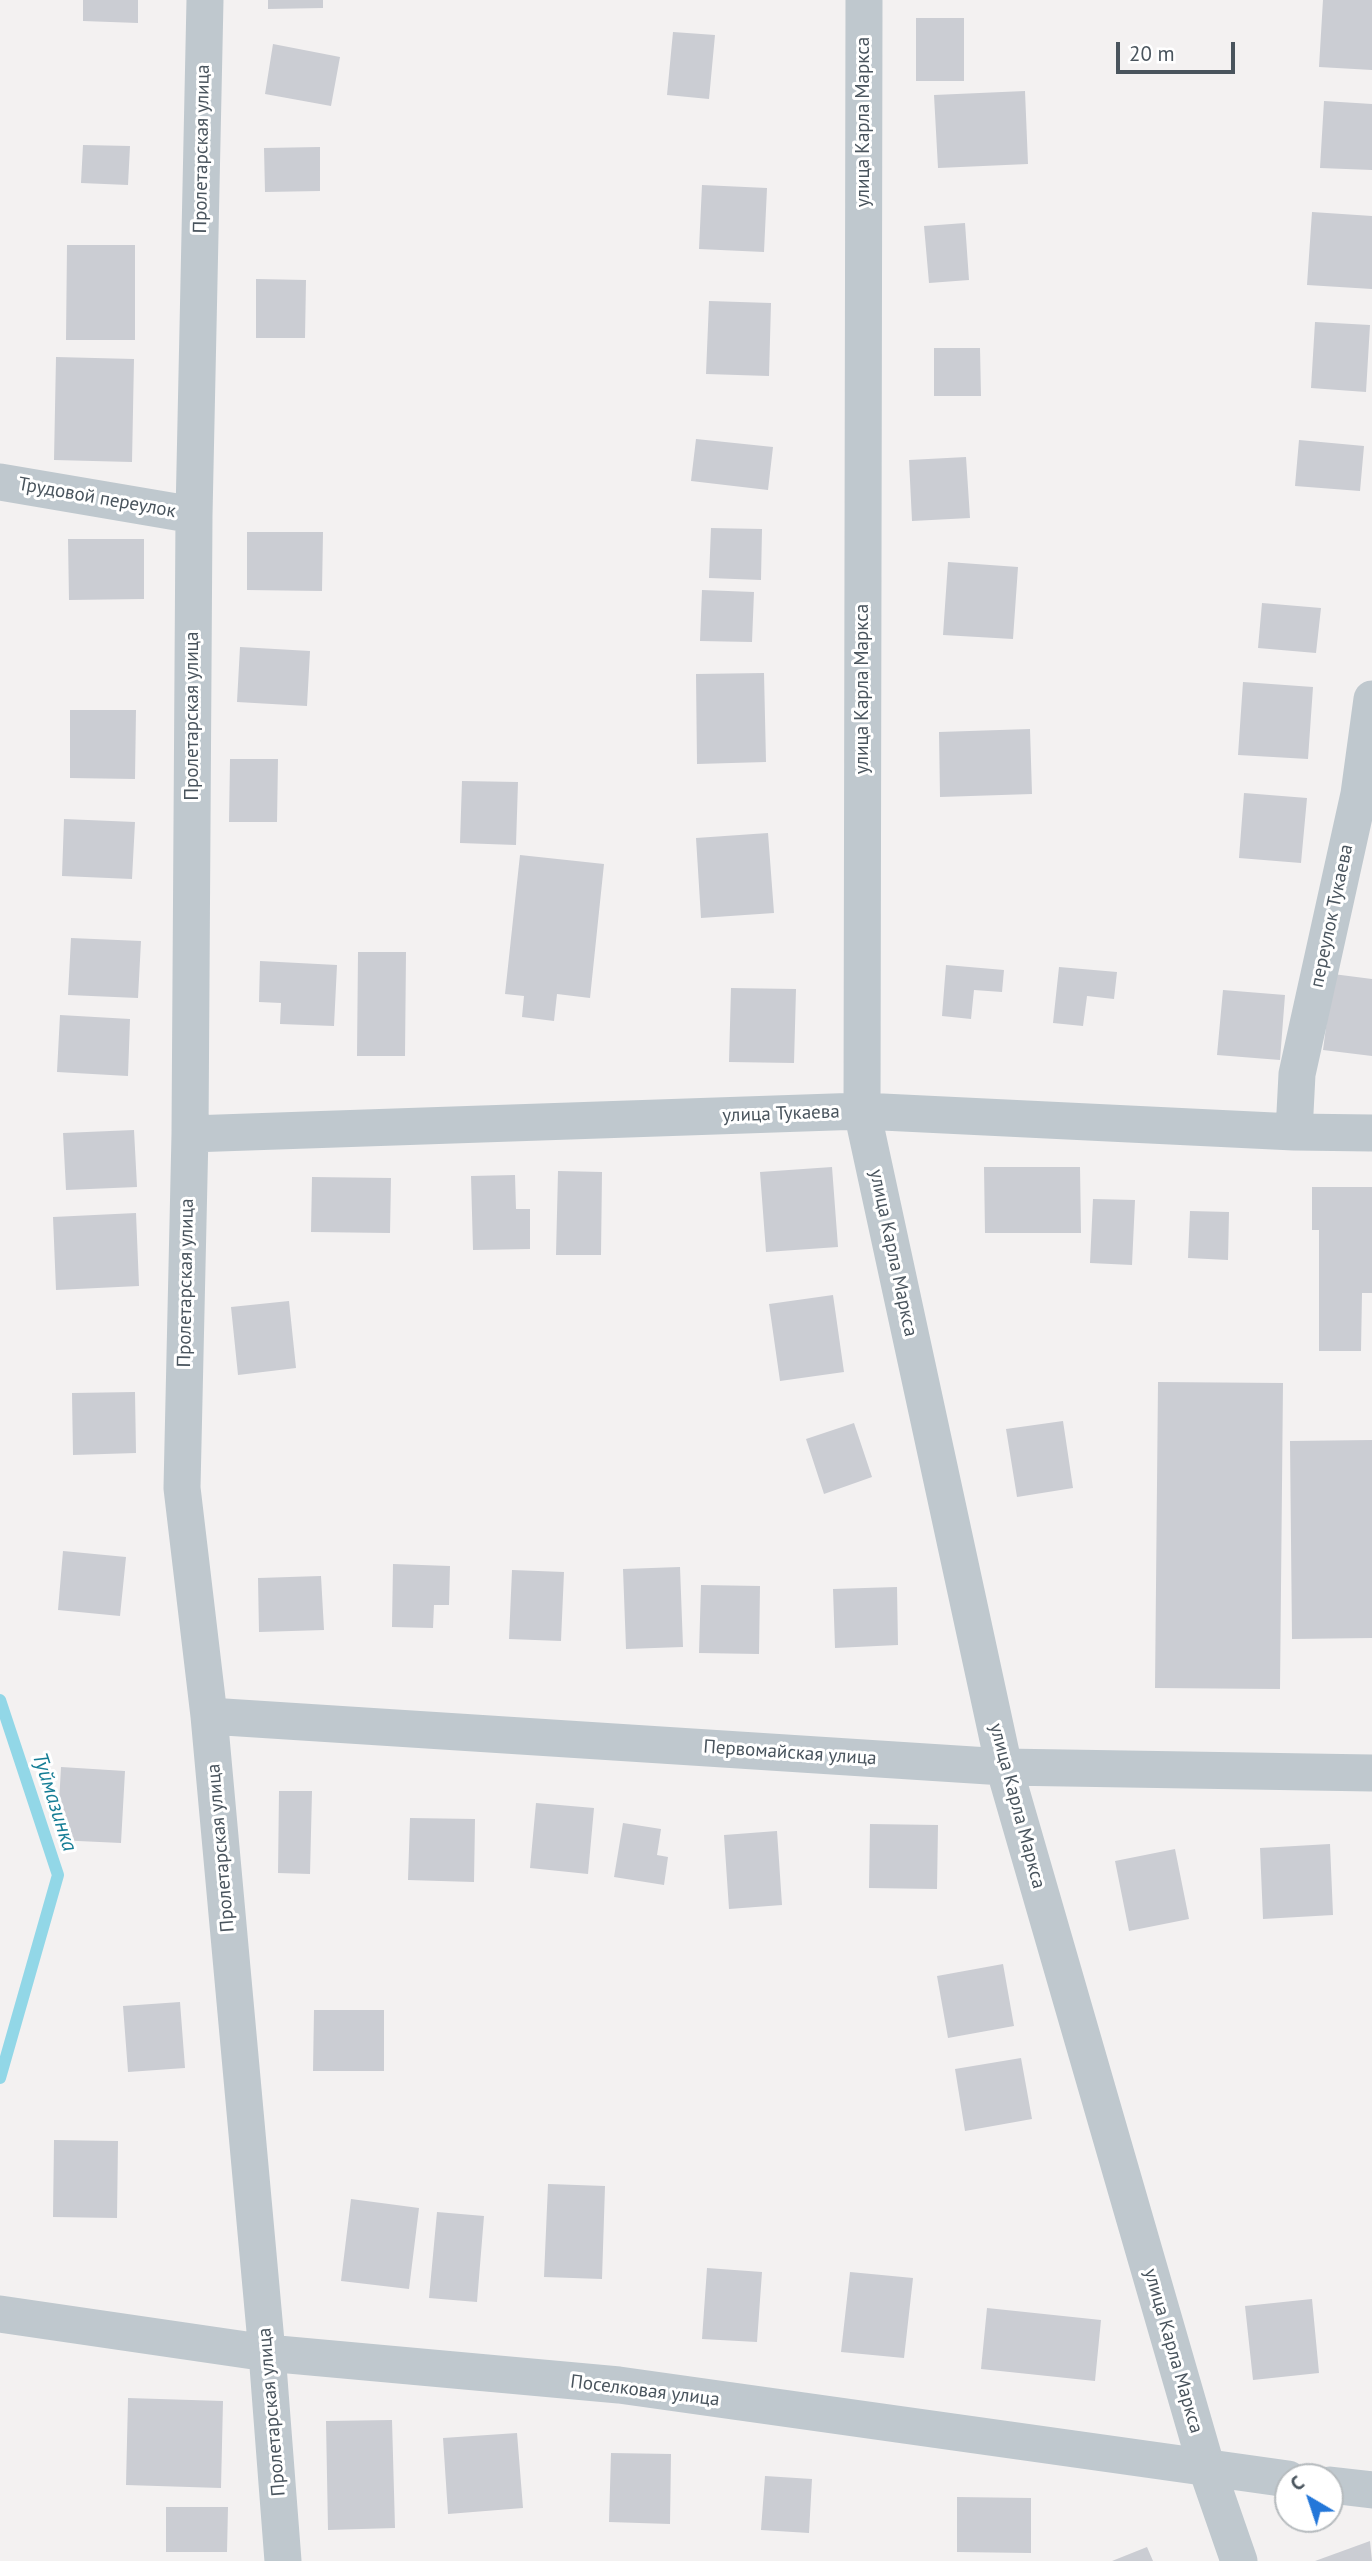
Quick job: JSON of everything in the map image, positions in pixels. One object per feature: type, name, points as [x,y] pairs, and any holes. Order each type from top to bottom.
[{"type":"street","name":"Пролетарская улица","points":[[205,0],[194,515],[190,1135],[181,1488],[209,1716],[284,2561]]},
{"type":"street","name":"улица Карла Маркса","points":[[864,0],[862,1111],[1004,1767],[1207,2469],[1239,2561]]},
{"type":"street","name":"Трудовой переулок","points":[[0,482],[194,515]]},
{"type":"street","name":"переулок Тукаева","points":[[1294,1132],[1297,1074],[1359,794],[1372,699]]},
{"type":"street","name":"улица Тукаева","points":[[190,1135],[862,1111],[1294,1132],[1372,1133]]},
{"type":"street","name":"Первомайская улица","points":[[209,1716],[1004,1767],[1372,1773]]},
{"type":"street","name":"Поселковая улица","points":[[0,2314],[267,2353],[619,2385],[1274,2477]]},
{"type":"street","points":[[1344,2487],[1372,2490]]},
{"type":"building","points":[[83,0],[138,0],[138,23],[83,21]]},
{"type":"building","points":[[268,0],[323,0],[323,8],[268,9]]},
{"type":"building","points":[[1323,0],[1372,0],[1372,70],[1319,67]]},
{"type":"building","points":[[916,18],[964,18],[964,81],[916,81]]},
{"type":"building","points":[[673,32],[715,35],[709,99],[667,95]]},
{"type":"building","points":[[273,44],[340,57],[331,106],[265,94]]},
{"type":"building","points":[[1025,91],[1028,164],[938,168],[934,95]]},
{"type":"building","points":[[1324,101],[1372,104],[1372,170],[1320,168]]},
{"type":"building","points":[[83,145],[130,146],[128,185],[81,183]]},
{"type":"building","points":[[320,147],[320,191],[265,192],[264,148]]},
{"type":"building","points":[[702,185],[767,188],[764,252],[699,249]]},
{"type":"building","points":[[1312,212],[1372,216],[1372,289],[1307,285]]},
{"type":"building","points":[[965,223],[969,280],[929,283],[924,226]]},
{"type":"building","points":[[67,245],[135,245],[135,340],[66,340]]},
{"type":"building","points":[[256,279],[306,280],[305,338],[256,338]]},
{"type":"building","points":[[709,301],[771,303],[769,376],[706,374]]},
{"type":"building","points":[[1315,322],[1370,325],[1366,392],[1311,388]]},
{"type":"building","points":[[934,348],[980,348],[981,396],[934,396]]},
{"type":"building","points":[[56,357],[134,359],[132,462],[54,460]]},
{"type":"building","points":[[696,439],[773,447],[768,490],[691,481]]},
{"type":"building","points":[[1299,440],[1364,446],[1360,491],[1295,486]]},
{"type":"building","points":[[966,457],[970,518],[912,521],[909,460]]},
{"type":"building","points":[[711,528],[762,529],[761,580],[709,578]]},
{"type":"building","points":[[247,532],[323,532],[322,591],[247,590]]},
{"type":"building","points":[[68,539],[144,539],[144,599],[69,600]]},
{"type":"building","points":[[948,562],[1018,567],[1013,639],[943,635]]},
{"type":"building","points":[[702,590],[754,592],[752,642],[700,641]]},
{"type":"building","points":[[1262,603],[1321,608],[1316,653],[1258,648]]},
{"type":"building","points":[[240,647],[310,651],[307,706],[237,702]]},
{"type":"building","points":[[764,673],[766,762],[697,764],[696,674]]},
{"type":"building","points":[[1243,682],[1313,687],[1308,759],[1238,755]]},
{"type":"building","points":[[70,710],[136,710],[135,779],[70,778]]},
{"type":"building","points":[[1030,729],[1032,794],[940,797],[939,732]]},
{"type":"building","points":[[230,759],[278,759],[277,822],[229,822]]},
{"type":"building","points":[[462,781],[518,782],[516,845],[460,843]]},
{"type":"building","points":[[1244,793],[1307,798],[1301,863],[1239,858]]},
{"type":"building","points":[[64,819],[135,822],[132,879],[62,876]]},
{"type":"building","points":[[768,833],[774,913],[701,918],[696,838]]},
{"type":"building","points":[[520,855],[604,864],[590,998],[557,994],[554,1021],[522,1017],[524,996],[505,994]]},
{"type":"building","points":[[71,938],[141,941],[138,998],[68,995]]},
{"type":"building","points":[[358,952],[406,952],[405,1056],[357,1056]]},
{"type":"building","points":[[260,961],[337,965],[334,1026],[280,1024],[281,1003],[259,1002]]},
{"type":"building","points":[[946,965],[1004,970],[1002,992],[974,990],[971,1019],[942,1016]]},
{"type":"building","points":[[1059,967],[1117,972],[1114,999],[1087,996],[1083,1026],[1053,1023]]},
{"type":"building","points":[[1333,974],[1372,979],[1372,1056],[1323,1050]]},
{"type":"building","points":[[731,988],[796,989],[794,1063],[729,1062]]},
{"type":"building","points":[[1223,990],[1285,995],[1280,1060],[1217,1055]]},
{"type":"building","points":[[60,1015],[130,1019],[128,1076],[57,1072]]},
{"type":"building","points":[[134,1130],[137,1187],[66,1190],[63,1133]]},
{"type":"building","points":[[832,1167],[838,1247],[766,1252],[760,1172]]},
{"type":"building","points":[[984,1167],[1080,1167],[1081,1233],[985,1233]]},
{"type":"building","points":[[558,1171],[602,1172],[601,1255],[556,1255]]},
{"type":"building","points":[[515,1175],[516,1209],[530,1209],[530,1249],[473,1250],[471,1176]]},
{"type":"building","points":[[312,1177],[391,1178],[390,1233],[311,1232]]},
{"type":"building","points":[[1312,1187],[1372,1187],[1372,1293],[1362,1293],[1361,1351],[1319,1351],[1319,1230],[1312,1230]]},
{"type":"building","points":[[1093,1199],[1135,1200],[1132,1265],[1090,1263]]},
{"type":"building","points":[[1190,1211],[1229,1212],[1228,1260],[1188,1258]]},
{"type":"building","points":[[136,1213],[139,1286],[56,1290],[53,1217]]},
{"type":"building","points":[[833,1295],[844,1372],[780,1381],[769,1304]]},
{"type":"building","points":[[289,1301],[296,1368],[238,1375],[231,1307]]},
{"type":"building","points":[[1158,1382],[1283,1383],[1280,1689],[1155,1688]]},
{"type":"building","points":[[135,1392],[136,1453],[73,1455],[72,1393]]},
{"type":"building","points":[[1063,1421],[1073,1488],[1017,1497],[1006,1429]]},
{"type":"building","points":[[854,1423],[872,1477],[824,1494],[806,1439]]},
{"type":"building","points":[[1372,1440],[1372,1638],[1292,1639],[1290,1441]]},
{"type":"building","points":[[63,1551],[126,1557],[120,1616],[58,1610]]},
{"type":"building","points":[[393,1564],[450,1566],[449,1605],[434,1605],[433,1628],[392,1627]]},
{"type":"building","points":[[680,1567],[683,1647],[626,1649],[623,1569]]},
{"type":"building","points":[[512,1570],[564,1572],[561,1641],[509,1639]]},
{"type":"building","points":[[321,1576],[324,1630],[259,1632],[258,1578]]},
{"type":"building","points":[[701,1585],[760,1586],[759,1654],[699,1653]]},
{"type":"building","points":[[897,1587],[898,1645],[835,1648],[833,1589]]},
{"type":"building","points":[[61,1767],[125,1771],[121,1843],[57,1840]]},
{"type":"building","points":[[279,1791],[312,1791],[310,1874],[278,1873]]},
{"type":"building","points":[[536,1803],[594,1808],[588,1874],[530,1868]]},
{"type":"building","points":[[410,1818],[475,1819],[474,1882],[408,1880]]},
{"type":"building","points":[[623,1823],[661,1829],[657,1855],[668,1857],[664,1885],[614,1877]]},
{"type":"building","points":[[870,1824],[938,1825],[937,1889],[869,1888]]},
{"type":"building","points":[[777,1831],[782,1905],[729,1909],[724,1835]]},
{"type":"building","points":[[1330,1844],[1333,1915],[1263,1919],[1260,1848]]},
{"type":"building","points":[[1175,1849],[1189,1919],[1129,1931],[1115,1861]]},
{"type":"building","points":[[1003,1964],[1014,2026],[948,2038],[937,1976]]},
{"type":"building","points":[[180,2002],[185,2068],[128,2072],[123,2006]]},
{"type":"building","points":[[314,2010],[384,2010],[384,2071],[313,2071]]},
{"type":"building","points":[[1021,2058],[1032,2119],[965,2131],[955,2069]]},
{"type":"building","points":[[54,2140],[118,2141],[117,2218],[53,2217]]},
{"type":"building","points":[[548,2184],[605,2186],[602,2279],[544,2277]]},
{"type":"building","points":[[351,2199],[419,2208],[409,2289],[341,2281]]},
{"type":"building","points":[[437,2212],[484,2216],[477,2302],[429,2298]]},
{"type":"building","points":[[707,2268],[762,2272],[757,2342],[702,2339]]},
{"type":"building","points":[[850,2272],[913,2278],[904,2358],[841,2352]]},
{"type":"building","points":[[1312,2299],[1319,2373],[1253,2380],[1245,2306]]},
{"type":"building","points":[[987,2308],[1101,2320],[1095,2381],[981,2369]]},
{"type":"building","points":[[128,2398],[223,2401],[221,2488],[126,2485]]},
{"type":"building","points":[[392,2420],[395,2528],[328,2530],[326,2421]]},
{"type":"building","points":[[517,2433],[523,2508],[448,2514],[443,2438]]},
{"type":"building","points":[[611,2453],[671,2454],[670,2524],[609,2522]]},
{"type":"building","points":[[765,2476],[812,2479],[809,2533],[761,2530]]},
{"type":"building","points":[[957,2497],[1031,2498],[1031,2553],[957,2552]]},
{"type":"building","points":[[166,2507],[228,2507],[227,2552],[166,2552]]},
{"type":"building","points":[[1370,2541],[1372,2561],[1315,2561]]},
{"type":"building","points":[[1147,2547],[1153,2561],[1112,2561]]},
{"type":"waterway","name":"Туймазинка","points":[[0,1700],[58,1875],[0,2078]]}]
